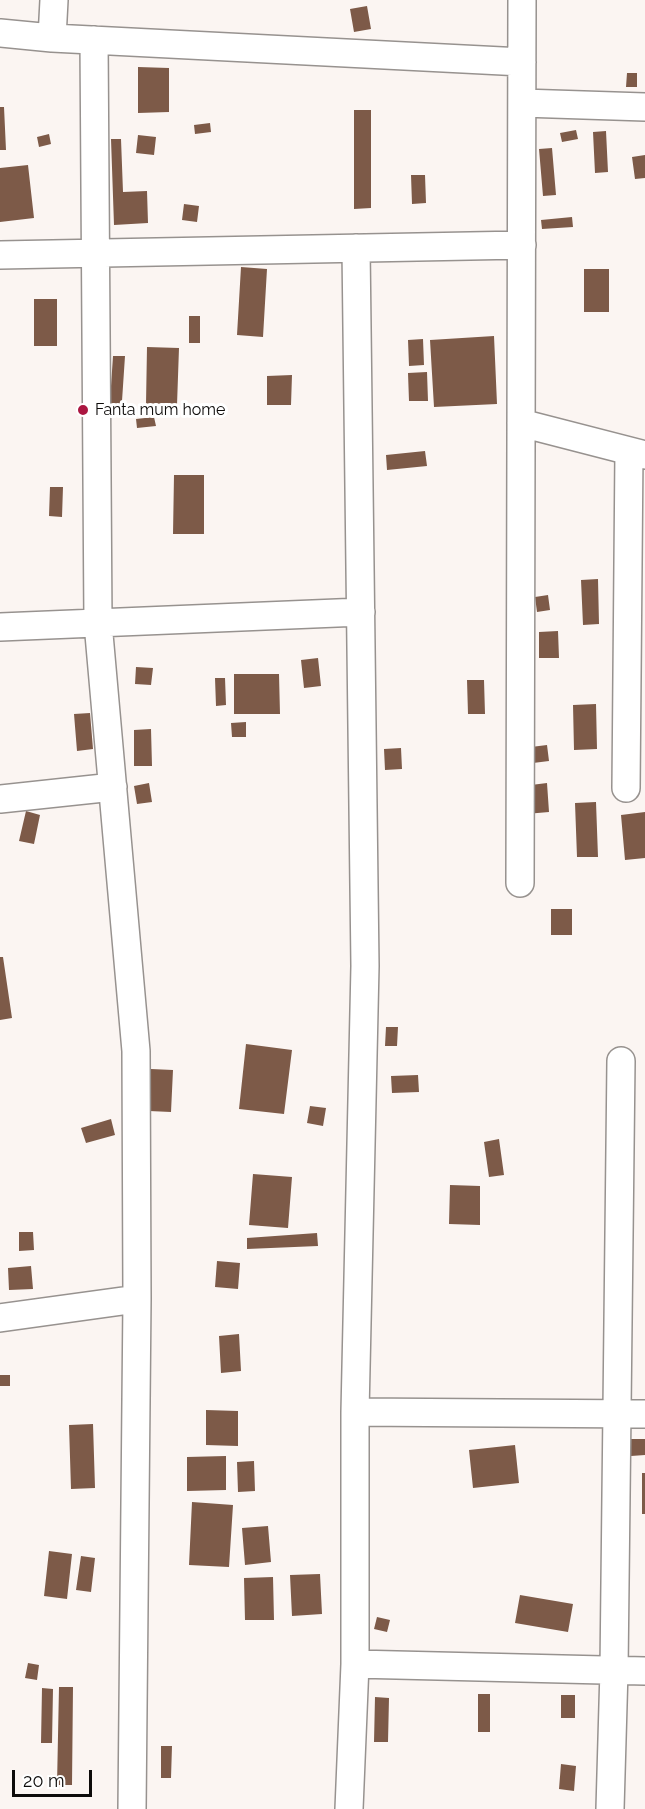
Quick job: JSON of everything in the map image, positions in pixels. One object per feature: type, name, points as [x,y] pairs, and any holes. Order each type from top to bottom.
[{"type":"street","points":[[52,38],[54,0]]},
{"type":"street","points":[[520,883],[522,0]]},
{"type":"street","points":[[0,33],[52,38],[522,62]]},
{"type":"street","points":[[94,40],[98,623],[136,1051],[137,1299],[132,1809]]},
{"type":"street","points":[[522,103],[645,107]]},
{"type":"street","points":[[0,255],[522,244]]},
{"type":"street","points":[[350,1809],[355,1664],[355,1412],[365,966],[356,248]]},
{"type":"street","points":[[521,423],[637,453],[626,788]]},
{"type":"street","points":[[0,627],[361,612]]},
{"type":"street","points":[[0,799],[113,787]]},
{"type":"street","points":[[610,1809],[614,1670],[621,1061]]},
{"type":"street","points":[[0,1318],[137,1299]]},
{"type":"street","points":[[355,1412],[645,1414]]},
{"type":"street","points":[[355,1664],[645,1671]]},
{"type":"building","points":[[367,6],[371,29],[354,32],[350,9]]},
{"type":"building","points":[[138,67],[169,68],[169,112],[138,113]]},
{"type":"building","points":[[627,73],[637,73],[637,87],[626,87]]},
{"type":"building","points":[[0,107],[4,107],[6,150],[0,150]]},
{"type":"building","points":[[354,110],[371,110],[371,208],[354,209]]},
{"type":"building","points":[[210,123],[211,132],[195,134],[194,125]]},
{"type":"building","points":[[576,130],[578,139],[562,142],[560,133]]},
{"type":"building","points":[[606,131],[608,172],[595,173],[593,132]]},
{"type":"building","points":[[49,134],[51,144],[39,147],[37,137]]},
{"type":"building","points":[[138,135],[156,137],[154,155],[136,153]]},
{"type":"building","points":[[111,139],[121,139],[123,192],[147,191],[148,223],[114,225]]},
{"type":"building","points":[[552,148],[556,195],[543,196],[539,149]]},
{"type":"building","points":[[645,155],[645,178],[635,179],[632,157]]},
{"type":"building","points":[[28,165],[34,218],[0,222],[0,168]]},
{"type":"building","points":[[411,175],[425,175],[426,203],[412,204]]},
{"type":"building","points":[[184,204],[199,206],[197,222],[182,220]]},
{"type":"building","points":[[572,217],[573,227],[542,229],[541,220]]},
{"type":"building","points":[[241,267],[267,269],[263,337],[237,335]]},
{"type":"building","points":[[584,269],[609,269],[609,312],[584,312]]},
{"type":"building","points":[[34,299],[57,299],[57,346],[34,346]]},
{"type":"building","points":[[189,316],[200,316],[200,343],[189,343]]},
{"type":"building","points":[[494,336],[497,404],[434,407],[430,340]]},
{"type":"building","points":[[423,339],[424,365],[409,366],[408,340]]},
{"type":"building","points":[[147,347],[179,348],[177,405],[146,404]]},
{"type":"building","points":[[113,356],[125,356],[121,416],[109,416]]},
{"type":"building","points":[[427,372],[428,401],[409,401],[408,373]]},
{"type":"building","points":[[292,375],[291,405],[267,405],[267,376]]},
{"type":"building","points":[[154,417],[156,426],[137,428],[136,419]]},
{"type":"building","points":[[425,451],[427,466],[387,470],[386,455]]},
{"type":"building","points":[[174,475],[204,475],[204,534],[173,534]]},
{"type":"building","points":[[50,487],[63,487],[62,517],[49,516]]},
{"type":"building","points":[[598,579],[599,624],[583,625],[581,580]]},
{"type":"building","points":[[548,595],[550,610],[537,612],[535,597]]},
{"type":"building","points":[[558,631],[559,658],[539,658],[539,632]]},
{"type":"building","points":[[318,658],[321,686],[304,688],[301,660]]},
{"type":"building","points":[[136,667],[153,668],[151,685],[135,684]]},
{"type":"building","points":[[234,674],[279,674],[280,714],[234,714]]},
{"type":"building","points":[[215,678],[225,678],[226,705],[216,706]]},
{"type":"building","points":[[467,680],[484,680],[485,714],[468,714]]},
{"type":"building","points":[[596,704],[597,749],[574,750],[573,705]]},
{"type":"building","points":[[90,713],[93,749],[77,751],[74,714]]},
{"type":"building","points":[[246,722],[246,737],[232,737],[231,723]]},
{"type":"building","points":[[151,729],[152,766],[134,766],[134,730]]},
{"type":"building","points":[[547,745],[549,761],[533,763],[531,747]]},
{"type":"building","points":[[401,748],[402,769],[385,770],[384,749]]},
{"type":"building","points":[[149,783],[152,802],[137,804],[134,786]]},
{"type":"building","points":[[547,783],[549,812],[526,814],[523,786]]},
{"type":"building","points":[[596,802],[598,857],[577,857],[575,803]]},
{"type":"building","points":[[26,811],[40,815],[34,844],[19,841]]},
{"type":"building","points":[[645,812],[645,858],[625,860],[621,815]]},
{"type":"building","points":[[551,909],[572,909],[572,935],[551,935]]},
{"type":"building","points":[[0,957],[3,957],[12,1018],[0,1020]]},
{"type":"building","points":[[386,1027],[398,1027],[397,1046],[385,1046]]},
{"type":"building","points":[[246,1044],[292,1050],[284,1114],[239,1109]]},
{"type":"building","points":[[151,1069],[173,1070],[171,1112],[149,1111]]},
{"type":"building","points":[[418,1075],[419,1092],[392,1093],[391,1076]]},
{"type":"building","points":[[310,1106],[326,1108],[323,1126],[307,1123]]},
{"type":"building","points":[[111,1119],[115,1135],[86,1143],[81,1128]]},
{"type":"building","points":[[499,1139],[504,1175],[489,1177],[484,1142]]},
{"type":"building","points":[[253,1174],[292,1177],[288,1228],[249,1225]]},
{"type":"building","points":[[450,1185],[480,1186],[480,1225],[449,1224]]},
{"type":"building","points":[[19,1232],[33,1232],[34,1250],[19,1251]]},
{"type":"building","points":[[317,1233],[318,1246],[247,1249],[247,1238]]},
{"type":"building","points":[[217,1261],[240,1263],[238,1289],[215,1287]]},
{"type":"building","points":[[31,1266],[33,1289],[9,1290],[8,1268]]},
{"type":"building","points":[[239,1334],[241,1371],[221,1373],[219,1336]]},
{"type":"building","points":[[0,1375],[10,1375],[10,1386],[0,1386]]},
{"type":"building","points":[[206,1410],[238,1411],[238,1446],[206,1445]]},
{"type":"building","points":[[93,1424],[95,1488],[71,1489],[69,1425]]},
{"type":"building","points":[[631,1439],[645,1439],[645,1455],[631,1456]]},
{"type":"building","points":[[515,1445],[519,1483],[473,1488],[469,1450]]},
{"type":"building","points":[[226,1456],[226,1490],[187,1491],[187,1457]]},
{"type":"building","points":[[254,1461],[255,1491],[238,1492],[237,1462]]},
{"type":"building","points":[[642,1473],[645,1473],[645,1514],[642,1514]]},
{"type":"building","points":[[192,1502],[233,1505],[229,1567],[189,1565]]},
{"type":"building","points":[[268,1526],[271,1562],[245,1565],[242,1528]]},
{"type":"building","points":[[49,1551],[72,1554],[67,1599],[44,1596]]},
{"type":"building","points":[[81,1556],[95,1558],[91,1592],[76,1590]]},
{"type":"building","points":[[320,1574],[322,1614],[292,1616],[290,1575]]},
{"type":"building","points":[[273,1577],[274,1620],[245,1620],[244,1578]]},
{"type":"building","points":[[520,1595],[573,1604],[568,1632],[515,1623]]},
{"type":"building","points":[[377,1617],[390,1620],[387,1632],[374,1629]]},
{"type":"building","points":[[28,1663],[39,1665],[37,1680],[25,1678]]},
{"type":"building","points":[[59,1687],[73,1687],[72,1785],[57,1785]]},
{"type":"building","points":[[42,1688],[53,1689],[52,1743],[41,1743]]},
{"type":"building","points":[[478,1694],[490,1694],[490,1732],[478,1732]]},
{"type":"building","points":[[561,1695],[575,1695],[575,1718],[561,1718]]},
{"type":"building","points":[[375,1697],[389,1698],[388,1742],[374,1742]]},
{"type":"building","points":[[161,1746],[172,1746],[171,1778],[161,1778]]},
{"type":"building","points":[[561,1764],[576,1766],[574,1791],[559,1789]]},
{"type":"place","name":"Fanta mum home","points":[[83,410]]}]
